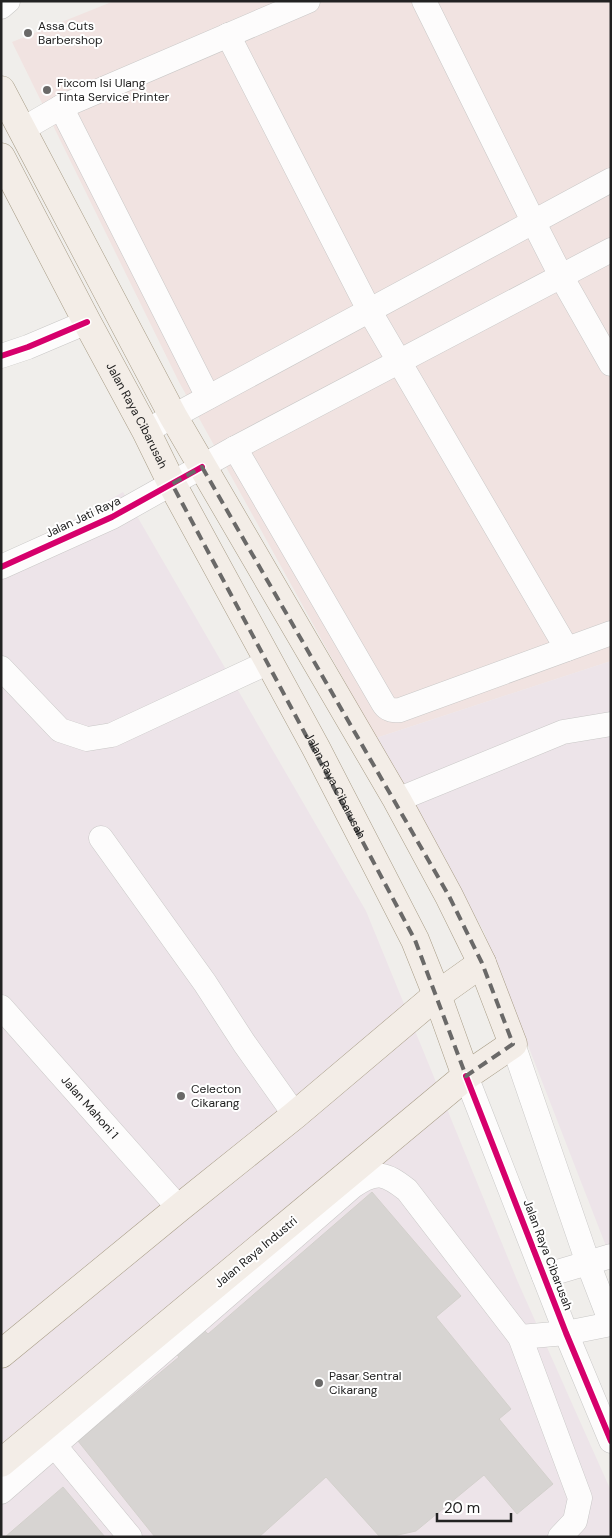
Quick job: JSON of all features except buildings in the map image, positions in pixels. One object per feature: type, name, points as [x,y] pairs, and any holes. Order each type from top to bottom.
[{"type":"main road","points":[[1,90],[173,416],[397,800],[449,896],[482,963],[513,1044]]},
{"type":"main road","name":"Jalan Raya Cibarusah","points":[[1,157],[146,431],[172,484],[385,880],[415,940],[466,1076]]},
{"type":"main road","points":[[1,1354],[295,1115],[437,995],[482,963]]},
{"type":"main road","name":"Jalan Raya Industri","points":[[1,1463],[48,1437],[466,1076],[513,1044]]},
{"type":"street","points":[[1,7],[8,1]]},
{"type":"street","points":[[22,130],[61,107],[308,1]]},
{"type":"street","points":[[424,1],[533,222],[611,364]]},
{"type":"street","points":[[228,35],[369,310],[566,649]]},
{"type":"street","points":[[61,107],[208,397]]},
{"type":"street","points":[[146,431],[611,180]]},
{"type":"street","name":"Jalan Jati Raya","points":[[1,567],[112,517],[235,448],[611,250]]},
{"type":"street","points":[[1,356],[87,322]]},
{"type":"street","points":[[235,448],[386,708],[392,711],[400,710],[611,633]]},
{"type":"street","points":[[1,668],[60,730],[87,739],[112,735],[269,662]]},
{"type":"street","points":[[397,800],[563,732],[611,724]]},
{"type":"street","points":[[101,838],[205,983],[295,1115]]},
{"type":"street","name":"Jalan Mahoni 1","points":[[1,1007],[179,1208]]},
{"type":"street","points":[[513,1044],[588,1263],[611,1324],[566,1333],[520,1337]]},
{"type":"street","name":"Jalan Raya Cibarusah","points":[[466,1076],[566,1333],[611,1441]]},
{"type":"street","points":[[1,1492],[48,1437],[353,1186],[365,1178],[378,1174],[393,1180],[407,1190],[520,1337],[580,1498],[575,1521],[560,1537]]},
{"type":"street","points":[[544,1276],[611,1256]]},
{"type":"street","points":[[48,1437],[130,1537]]},
{"type":"highlighted area","points":[[202,467],[449,896],[482,963],[513,1044],[466,1076],[415,940],[172,484]]},
{"type":"shaded area","points":[[114,1],[611,1],[611,661],[376,738],[179,382],[12,42]]},
{"type":"shaded area","points":[[123,492],[366,911],[517,1280],[611,1491],[611,1537],[1,1537],[1,561]]},
{"type":"shaded area","points":[[611,661],[611,1259],[484,932],[376,738]]},
{"type":"cycle path","points":[[1,356],[28,347],[87,322]]},
{"type":"cycle path","points":[[1,567],[112,517],[202,467]]},
{"type":"cycle path","points":[[466,1076],[566,1333],[611,1441]]},
{"type":"place","name":"Assa Cuts Barbershop","points":[[28,33]]},
{"type":"place","name":"Fixcom Isi Ulang Tinta Service Printer","points":[[47,90]]},
{"type":"place","name":"Celecton Cikarang","points":[[181,1096]]},
{"type":"place","name":"Pasar Sentral Cikarang","points":[[319,1383]]}]
